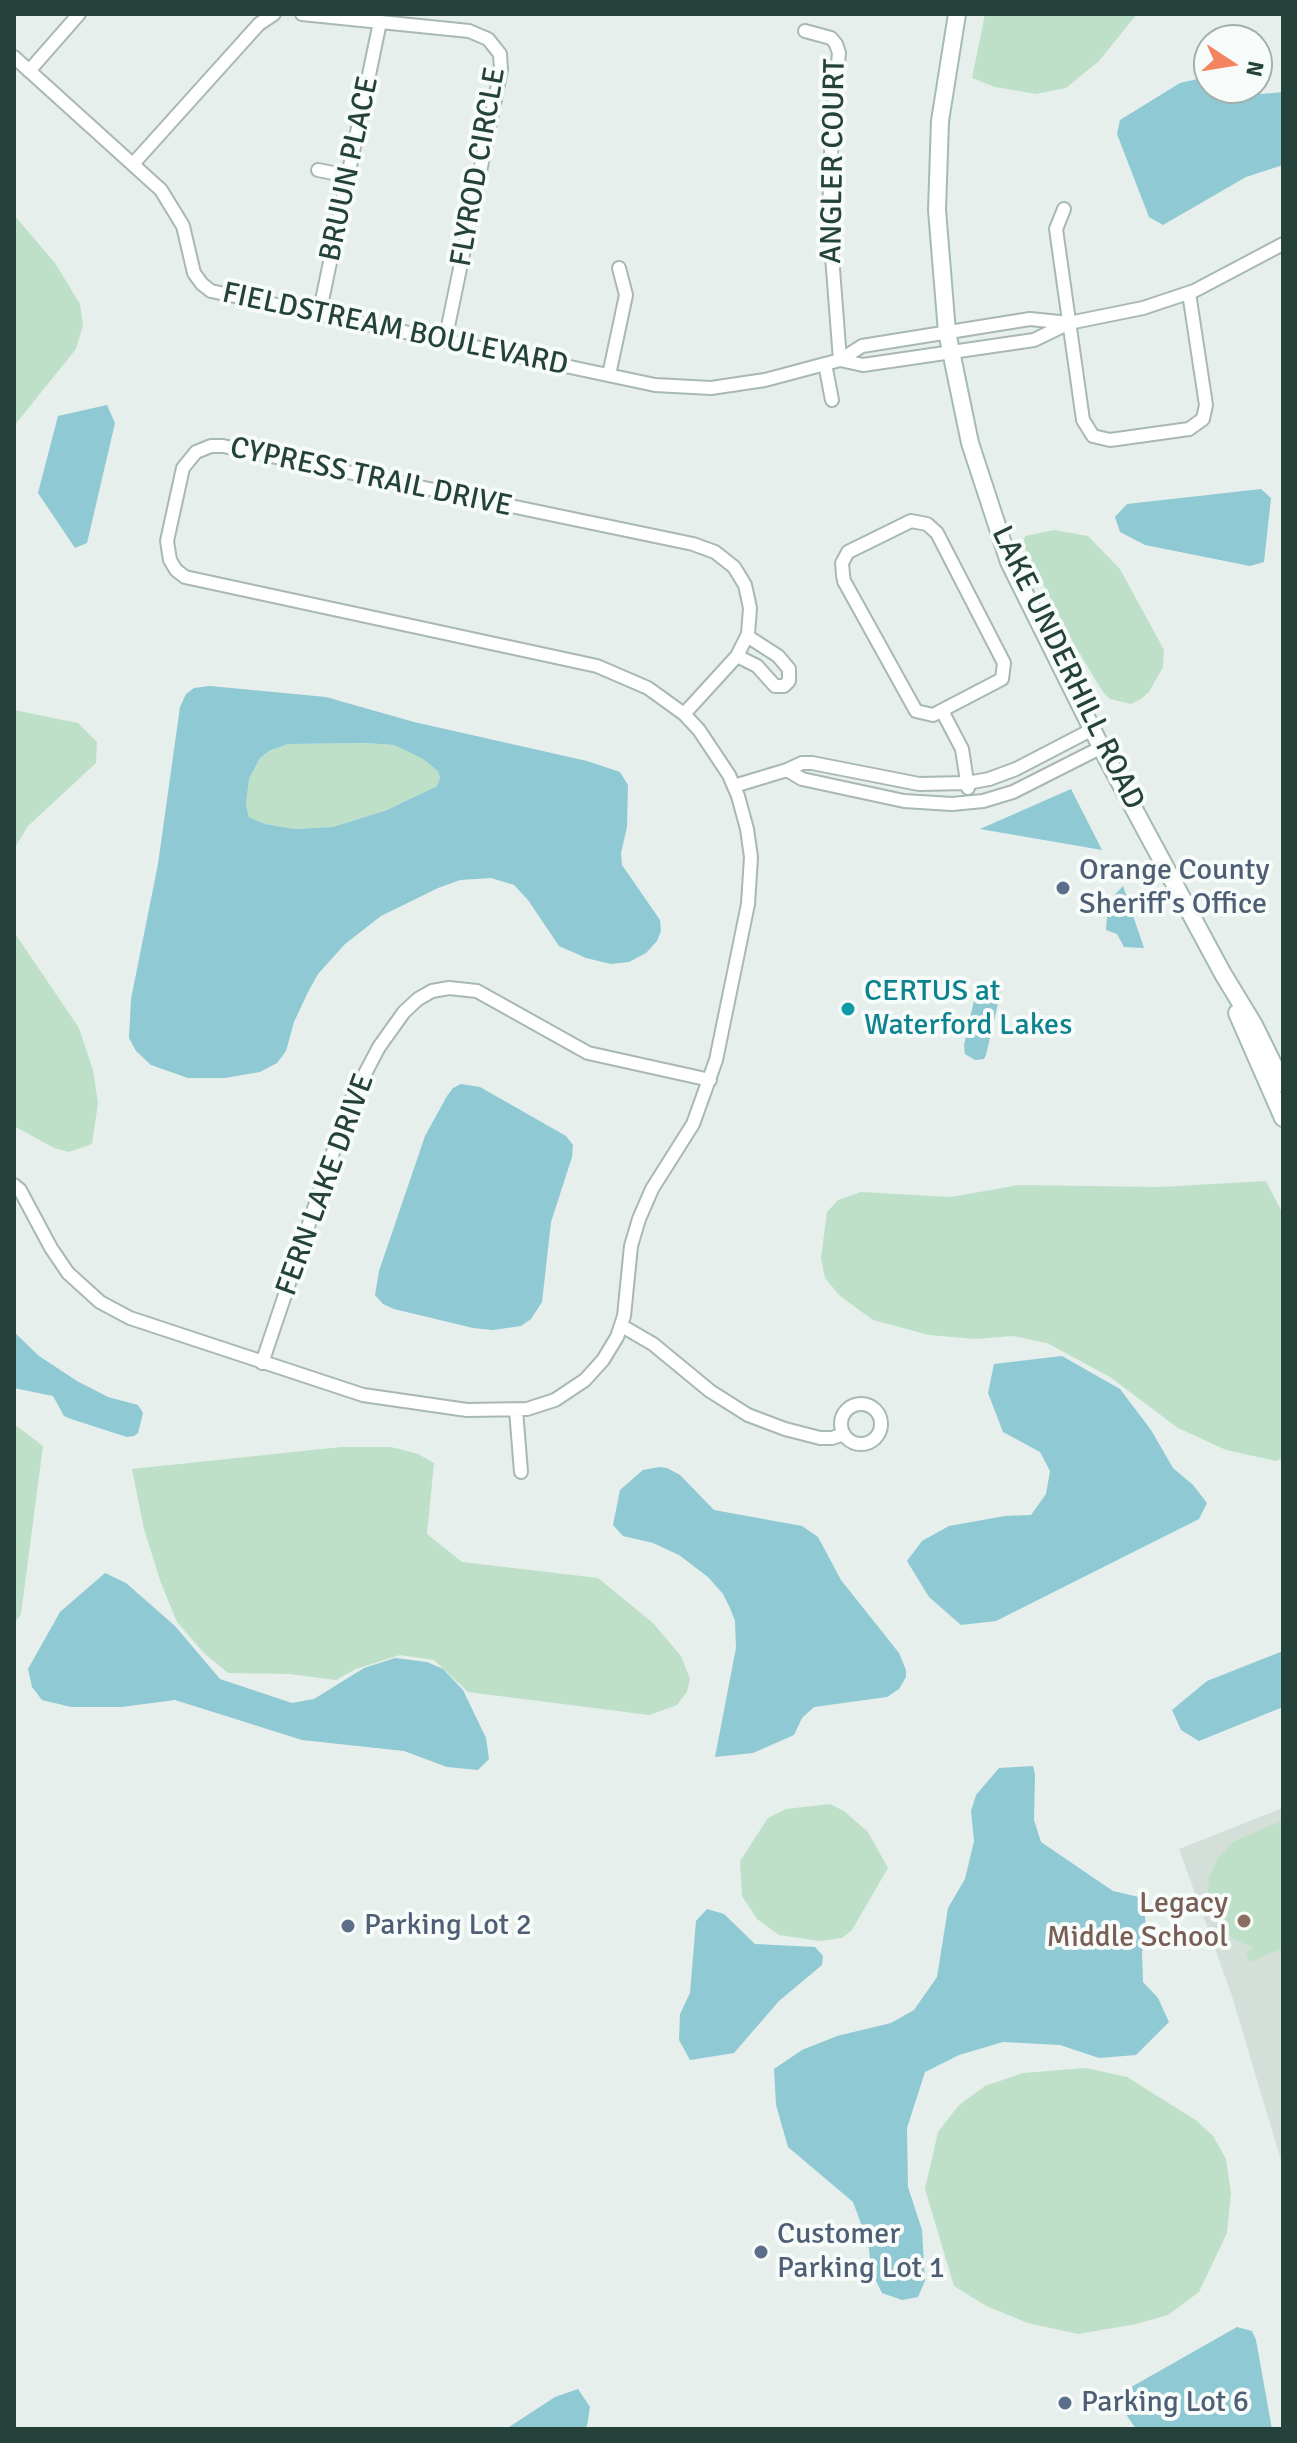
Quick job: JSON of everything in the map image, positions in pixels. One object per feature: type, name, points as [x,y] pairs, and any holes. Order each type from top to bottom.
[{"type":"street","points":[[29,71],[79,14]]},
{"type":"street","points":[[133,164],[259,24],[274,14]]},
{"type":"street","name":"FLYROD CIRCLE","points":[[302,14],[478,33],[493,43],[501,59],[445,341]]},
{"type":"street","name":"LAKE UNDERHILL ROAD","points":[[957,14],[942,107],[937,175],[938,234],[947,332],[970,443],[1009,562],[1102,747],[1283,1084]]},
{"type":"street","name":"BRUUN PLACE","points":[[319,315],[380,22]]},
{"type":"street","name":"ANGLER COURT","points":[[805,31],[831,38],[839,53],[832,126],[829,217],[840,360]]},
{"type":"street","name":"FIELDSTREAM BOULEVARD","points":[[14,57],[161,190],[183,226],[192,269],[202,284],[221,295],[669,387],[711,388],[765,380],[840,360],[860,347],[947,332],[1030,319],[1069,323]]},
{"type":"street","points":[[318,170],[348,176]]},
{"type":"street","points":[[1064,209],[1056,229],[1083,420],[1090,433],[1107,441],[1189,429],[1203,419],[1206,405],[1189,293]]},
{"type":"street","points":[[1069,323],[1143,308],[1189,293],[1283,244]]},
{"type":"street","points":[[609,375],[626,295],[619,268]]},
{"type":"street","name":"FIELDSTREAM BOULEVARD","points":[[840,360],[863,365],[1034,340],[1069,323]]},
{"type":"street","points":[[825,364],[832,400]]},
{"type":"street","name":"CYPRESS TRAIL DRIVE","points":[[14,1185],[20,1190],[63,1267],[100,1302],[142,1323],[363,1395],[467,1410],[516,1410],[555,1400],[585,1380],[603,1360],[622,1326],[631,1246],[639,1219],[652,1189],[690,1130],[710,1080],[751,886],[747,829],[734,786],[712,748],[684,714],[643,685],[597,666],[188,579],[174,567],[167,545],[185,464],[202,448],[223,446],[701,546],[726,559],[741,579],[750,603],[747,636],[737,656],[684,714]]},
{"type":"street","points":[[911,521],[927,524],[937,533],[1004,663],[1002,679],[942,711],[933,715],[916,711],[844,581],[842,563],[848,552],[911,521]]},
{"type":"street","points":[[737,656],[757,666],[775,686],[784,686],[789,681],[789,669],[778,656],[747,636]]},
{"type":"street","points":[[942,711],[962,749],[970,803]]},
{"type":"street","points":[[734,786],[804,763],[919,784],[967,783],[1016,769],[1093,729]]},
{"type":"street","points":[[787,770],[800,779],[918,803],[970,803],[1013,792],[1102,747]]},
{"type":"street","points":[[852,790],[856,771]]},
{"type":"street","name":"LAKE UNDERHILL ROAD","points":[[1223,974],[1236,1012],[1283,1118]]},
{"type":"street","name":"FERN LAKE DRIVE","points":[[262,1363],[350,1102],[379,1047],[404,1012],[418,999],[435,990],[472,990],[588,1053],[710,1080]]},
{"type":"street","points":[[622,1326],[653,1344],[710,1391],[748,1415],[820,1438],[844,1434]]},
{"type":"street","points":[[516,1410],[521,1472]]},
{"type":"shaded area","name":"Legacy Middle School","points":[[1283,1808],[1283,2167],[1231,1993],[1179,1849]]},
{"type":"green space","points":[[985,14],[1137,14],[1099,61],[1066,88],[1036,94],[995,87],[972,78]]},
{"type":"green space","points":[[14,215],[55,263],[80,304],[83,325],[76,349],[14,426]]},
{"type":"green space","points":[[1054,530],[1088,536],[1120,569],[1164,650],[1163,667],[1149,692],[1131,704],[1110,699],[1103,692],[1074,644],[1023,545],[1025,536]]},
{"type":"green space","points":[[14,710],[78,723],[97,742],[96,763],[28,826],[14,849]]},
{"type":"green space","points":[[288,744],[394,745],[423,759],[438,770],[440,778],[437,786],[387,810],[333,827],[294,829],[265,824],[249,817],[246,805],[249,779],[260,758],[269,751]]},
{"type":"green space","points":[[14,932],[79,1028],[93,1070],[98,1103],[92,1144],[69,1152],[54,1148],[14,1126]]},
{"type":"green space","points":[[1266,1181],[1283,1214],[1283,1458],[1276,1461],[1226,1450],[1178,1428],[1110,1377],[1047,1343],[1013,1336],[975,1339],[929,1335],[873,1320],[840,1296],[825,1278],[821,1258],[827,1212],[838,1200],[861,1192],[951,1197],[1019,1185],[1160,1187]]},
{"type":"green space","points":[[14,1424],[43,1446],[21,1614],[14,1624]]},
{"type":"green space","points":[[341,1447],[391,1447],[418,1454],[434,1463],[427,1534],[462,1562],[598,1578],[653,1623],[681,1656],[690,1679],[687,1692],[677,1705],[649,1715],[468,1692],[434,1660],[400,1655],[356,1669],[336,1680],[289,1674],[228,1673],[204,1653],[177,1622],[144,1529],[132,1469]]},
{"type":"green space","points":[[830,1804],[844,1811],[868,1832],[888,1868],[852,1930],[842,1938],[820,1941],[779,1935],[757,1919],[742,1896],[740,1861],[768,1818],[786,1809]]},
{"type":"green space","points":[[1283,1820],[1283,1948],[1250,1962],[1246,1953],[1254,1948],[1233,1939],[1214,1915],[1208,1895],[1209,1877],[1218,1858],[1233,1842]]},
{"type":"green space","points":[[1086,2068],[1127,2077],[1197,2121],[1213,2136],[1226,2159],[1231,2193],[1227,2233],[1199,2292],[1168,2315],[1078,2334],[1028,2323],[986,2306],[954,2286],[925,2189],[938,2132],[959,2105],[985,2086],[1023,2073]]},
{"type":"water","points":[[1193,80],[1193,104],[1273,104],[1273,93],[1283,92],[1283,165],[1246,177],[1163,225],[1149,217],[1117,134],[1120,120],[1180,83]]},
{"type":"water","points":[[107,405],[115,423],[87,543],[75,548],[38,493],[58,416]]},
{"type":"water","points":[[1261,489],[1271,498],[1264,562],[1250,566],[1145,545],[1120,532],[1115,517],[1127,504]]},
{"type":"water","points":[[210,686],[326,697],[414,722],[587,761],[620,772],[628,785],[622,865],[660,920],[661,931],[657,941],[646,953],[629,962],[611,964],[586,958],[559,946],[514,885],[491,878],[460,880],[381,916],[345,944],[318,974],[294,1022],[286,1051],[277,1063],[260,1072],[225,1078],[188,1078],[151,1065],[136,1051],[129,1038],[131,999],[158,864],[180,707],[186,694],[194,688]],"holes":[[[288,744],[394,745],[423,759],[438,771],[440,778],[437,786],[387,810],[333,827],[294,829],[265,824],[249,817],[246,805],[249,779],[260,758],[269,751]]]},
{"type":"water","points":[[1071,789],[1102,850],[980,829]]},
{"type":"water","points":[[1123,886],[1144,948],[1124,947],[1117,934],[1106,930],[1108,902]]},
{"type":"water","points":[[982,984],[997,984],[1001,988],[986,1055],[984,1059],[975,1060],[965,1054],[964,1045],[975,996]]},
{"type":"water","points":[[461,1084],[480,1087],[566,1136],[573,1145],[551,1222],[542,1302],[531,1319],[521,1326],[493,1330],[473,1328],[394,1309],[383,1304],[375,1295],[379,1271],[425,1136],[447,1096]]},
{"type":"water","points":[[14,1332],[39,1356],[77,1381],[108,1397],[138,1405],[143,1413],[138,1433],[127,1437],[71,1419],[64,1416],[53,1396],[14,1388]]},
{"type":"water","points":[[1062,1356],[1120,1389],[1151,1430],[1173,1468],[1193,1485],[1207,1503],[1199,1519],[996,1621],[961,1625],[929,1597],[907,1561],[922,1541],[949,1526],[1005,1516],[1031,1515],[1046,1494],[1050,1471],[1040,1452],[1003,1432],[988,1393],[994,1364]]},
{"type":"water","points":[[659,1467],[680,1475],[714,1510],[802,1526],[818,1537],[841,1580],[899,1653],[906,1677],[899,1689],[887,1697],[814,1707],[802,1718],[794,1735],[753,1753],[715,1757],[736,1648],[735,1621],[730,1608],[708,1577],[679,1555],[653,1543],[623,1536],[613,1525],[620,1490],[643,1470]]},
{"type":"water","points":[[105,1573],[126,1583],[175,1626],[220,1679],[292,1703],[314,1699],[364,1668],[395,1658],[427,1662],[443,1669],[463,1690],[486,1738],[489,1759],[478,1770],[447,1767],[404,1751],[302,1740],[175,1700],[121,1707],[71,1707],[42,1700],[32,1687],[28,1669],[60,1612]]},
{"type":"water","points":[[1283,1651],[1283,1707],[1199,1741],[1181,1730],[1172,1710],[1207,1681]]},
{"type":"water","points":[[1033,1766],[1034,1820],[1041,1842],[1113,1891],[1143,1898],[1146,1928],[1142,1953],[1143,1982],[1158,1998],[1169,2022],[1136,2055],[1099,2058],[1060,2045],[1003,2042],[959,2055],[925,2072],[907,2128],[908,2187],[922,2230],[925,2281],[918,2297],[902,2300],[882,2293],[872,2273],[868,2242],[853,2202],[788,2147],[776,2105],[774,2069],[802,2050],[837,2036],[891,2023],[914,2010],[937,1977],[948,1908],[965,1879],[974,1841],[971,1811],[976,1795],[999,1768]]},
{"type":"water","points":[[707,1909],[724,1914],[755,1944],[815,1947],[823,1956],[822,1965],[779,2001],[734,2053],[690,2060],[679,2040],[680,2014],[690,1993],[696,1921]]},
{"type":"water","points":[[1237,2327],[1252,2331],[1256,2340],[1272,2429],[1136,2429],[1121,2402],[1126,2390]]},
{"type":"water","points":[[578,2389],[590,2407],[587,2426],[582,2429],[506,2429],[555,2397]]},
{"type":"place","name":"Orange County Sheriff's Office","points":[[1063,888]]},
{"type":"place","name":"CERTUS at Waterford Lakes","points":[[848,1009]]},
{"type":"place","name":"Legacy Middle School","points":[[1244,1921]]},
{"type":"place","name":"Parking Lot 2","points":[[348,1926]]},
{"type":"place","name":"Customer Parking Lot 1","points":[[761,2252]]},
{"type":"place","name":"Parking Lot 6","points":[[1065,2403]]}]
